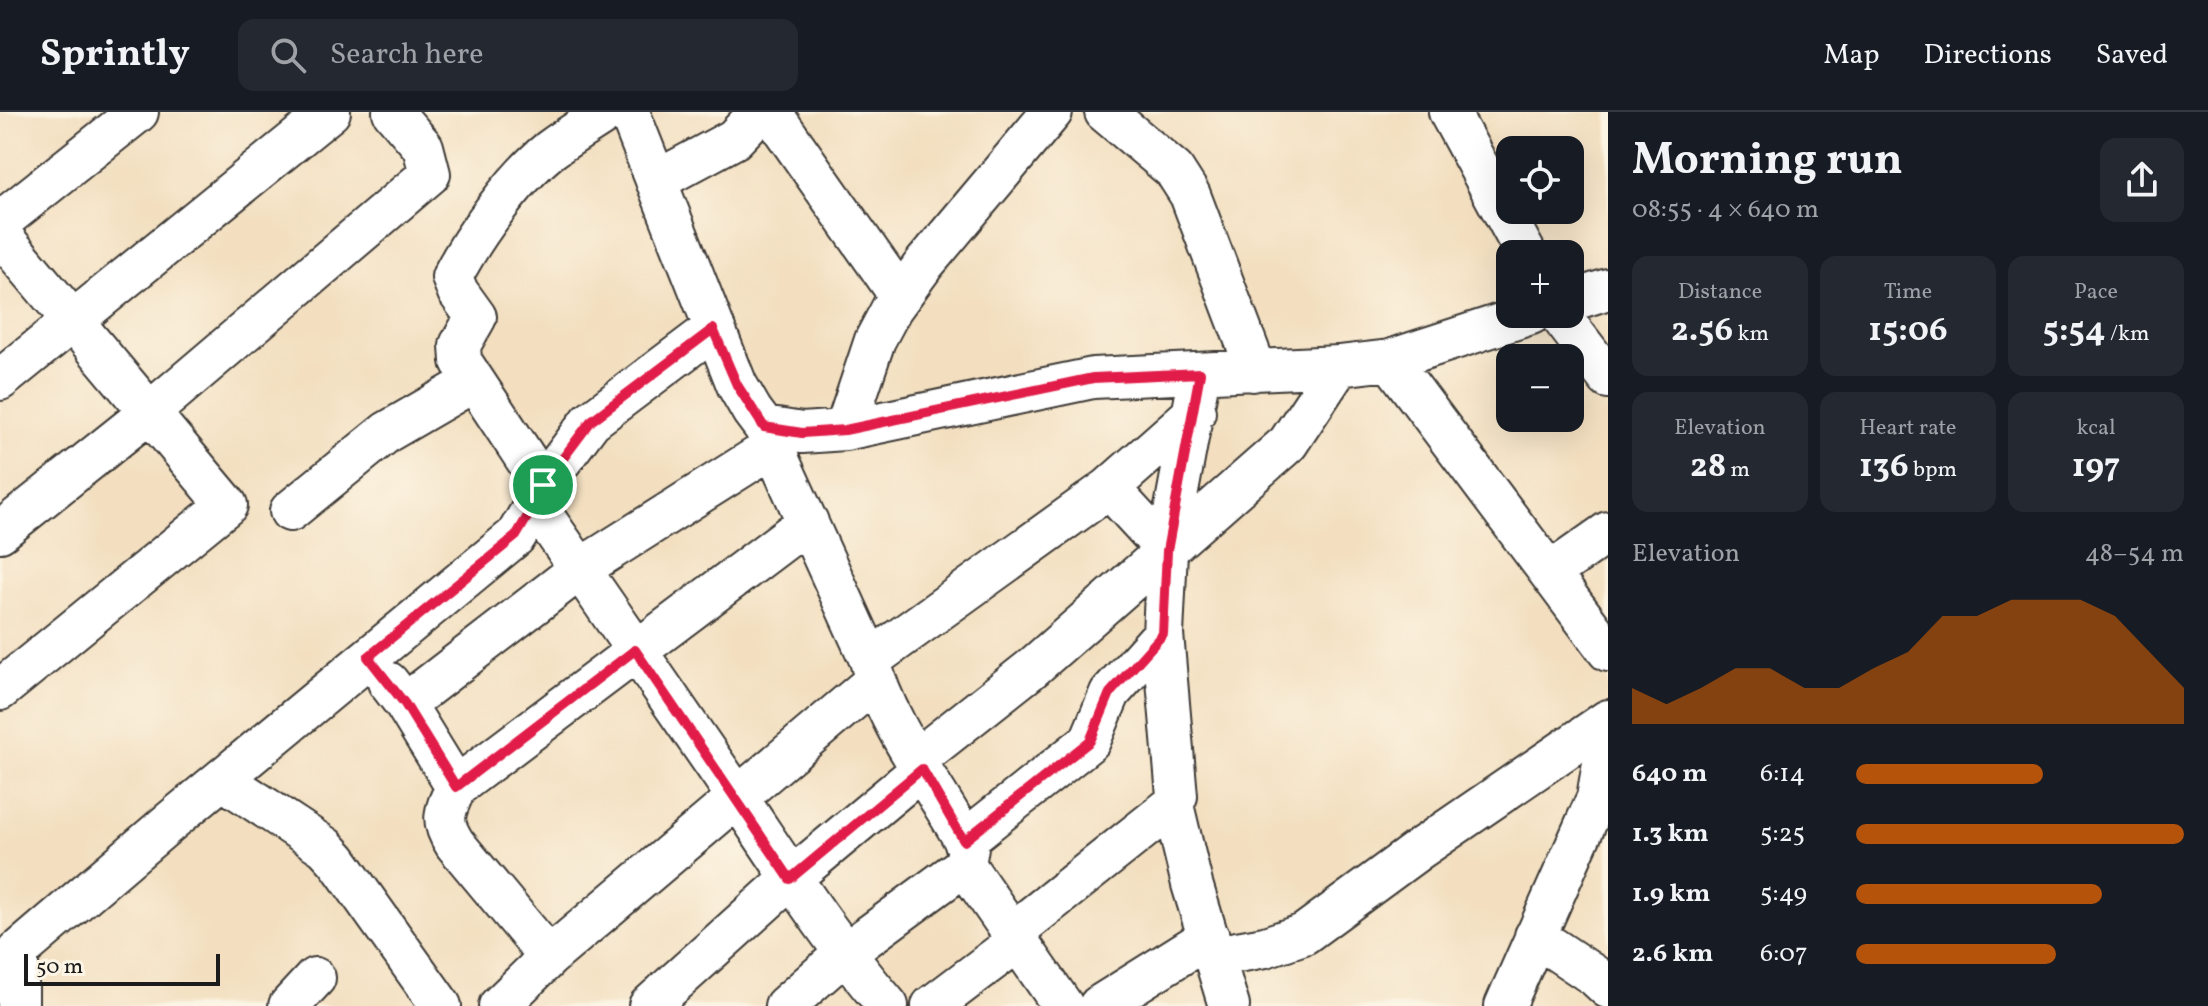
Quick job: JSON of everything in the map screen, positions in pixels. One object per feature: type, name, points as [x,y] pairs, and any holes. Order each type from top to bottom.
[{"type":"street","points":[[0,222],[138,112]]},
{"type":"street","points":[[0,380],[330,112]]},
{"type":"street","points":[[0,532],[150,412],[430,174],[423,147],[393,112]]},
{"type":"street","points":[[607,112],[537,162],[471,243],[452,277],[454,285],[476,317],[459,353],[580,569],[790,879],[844,954],[888,1006]]},
{"type":"street","points":[[629,112],[737,385],[768,437],[872,670],[965,853],[1015,937],[1063,1006]]},
{"type":"street","points":[[656,181],[734,139],[760,112]]},
{"type":"street","points":[[771,112],[900,296]]},
{"type":"street","points":[[845,430],[875,340],[900,296],[1052,112]]},
{"type":"street","points":[[1105,112],[1182,180],[1256,369],[1253,371]]},
{"type":"street","points":[[1449,112],[1518,240]]},
{"type":"street","points":[[0,234],[227,505],[0,690]]},
{"type":"street","points":[[1584,297],[1608,289]]},
{"type":"street","points":[[499,1006],[549,957],[738,799],[872,670],[1109,488],[1197,392],[1253,371],[1390,360],[1496,325]]},
{"type":"street","points":[[1570,328],[1608,378]]},
{"type":"street","points":[[18,1006],[9,959],[516,536],[539,494],[591,421],[713,329]]},
{"type":"street","points":[[1390,360],[1608,651]]},
{"type":"street","points":[[649,1006],[919,764],[1288,443],[1339,366]]},
{"type":"street","points":[[405,704],[580,569],[768,437],[845,430],[1093,378],[1197,392]]},
{"type":"street","points":[[290,511],[394,427],[473,382]]},
{"type":"street","points":[[932,1006],[1173,805],[1177,796],[1163,634],[1167,551],[1197,392]]},
{"type":"street","points":[[1109,488],[1167,551]]},
{"type":"street","points":[[549,957],[445,830],[444,812],[456,787],[808,522]]},
{"type":"street","points":[[1551,572],[1608,532]]},
{"type":"street","points":[[785,1006],[965,853],[1090,741],[1110,693],[1163,634]]},
{"type":"street","points":[[368,657],[405,704],[456,787]]},
{"type":"street","points":[[1505,1006],[1597,798],[1608,735]]},
{"type":"street","points":[[1099,1006],[1212,946],[1265,947],[1304,934],[1421,848],[1608,735]]},
{"type":"street","points":[[222,779],[325,847],[441,1006]]},
{"type":"street","points":[[1173,805],[1192,884],[1229,1006]]},
{"type":"street","points":[[1535,936],[1608,988]]},
{"type":"route","points":[[713,329],[737,385],[764,427],[802,433],[845,430],[1093,378],[1200,373],[1167,551],[1163,634],[1110,693],[1090,741],[964,841],[922,769],[790,879],[635,650],[456,787],[405,704],[368,657],[516,536],[543,485],[591,421],[713,329]]}]
